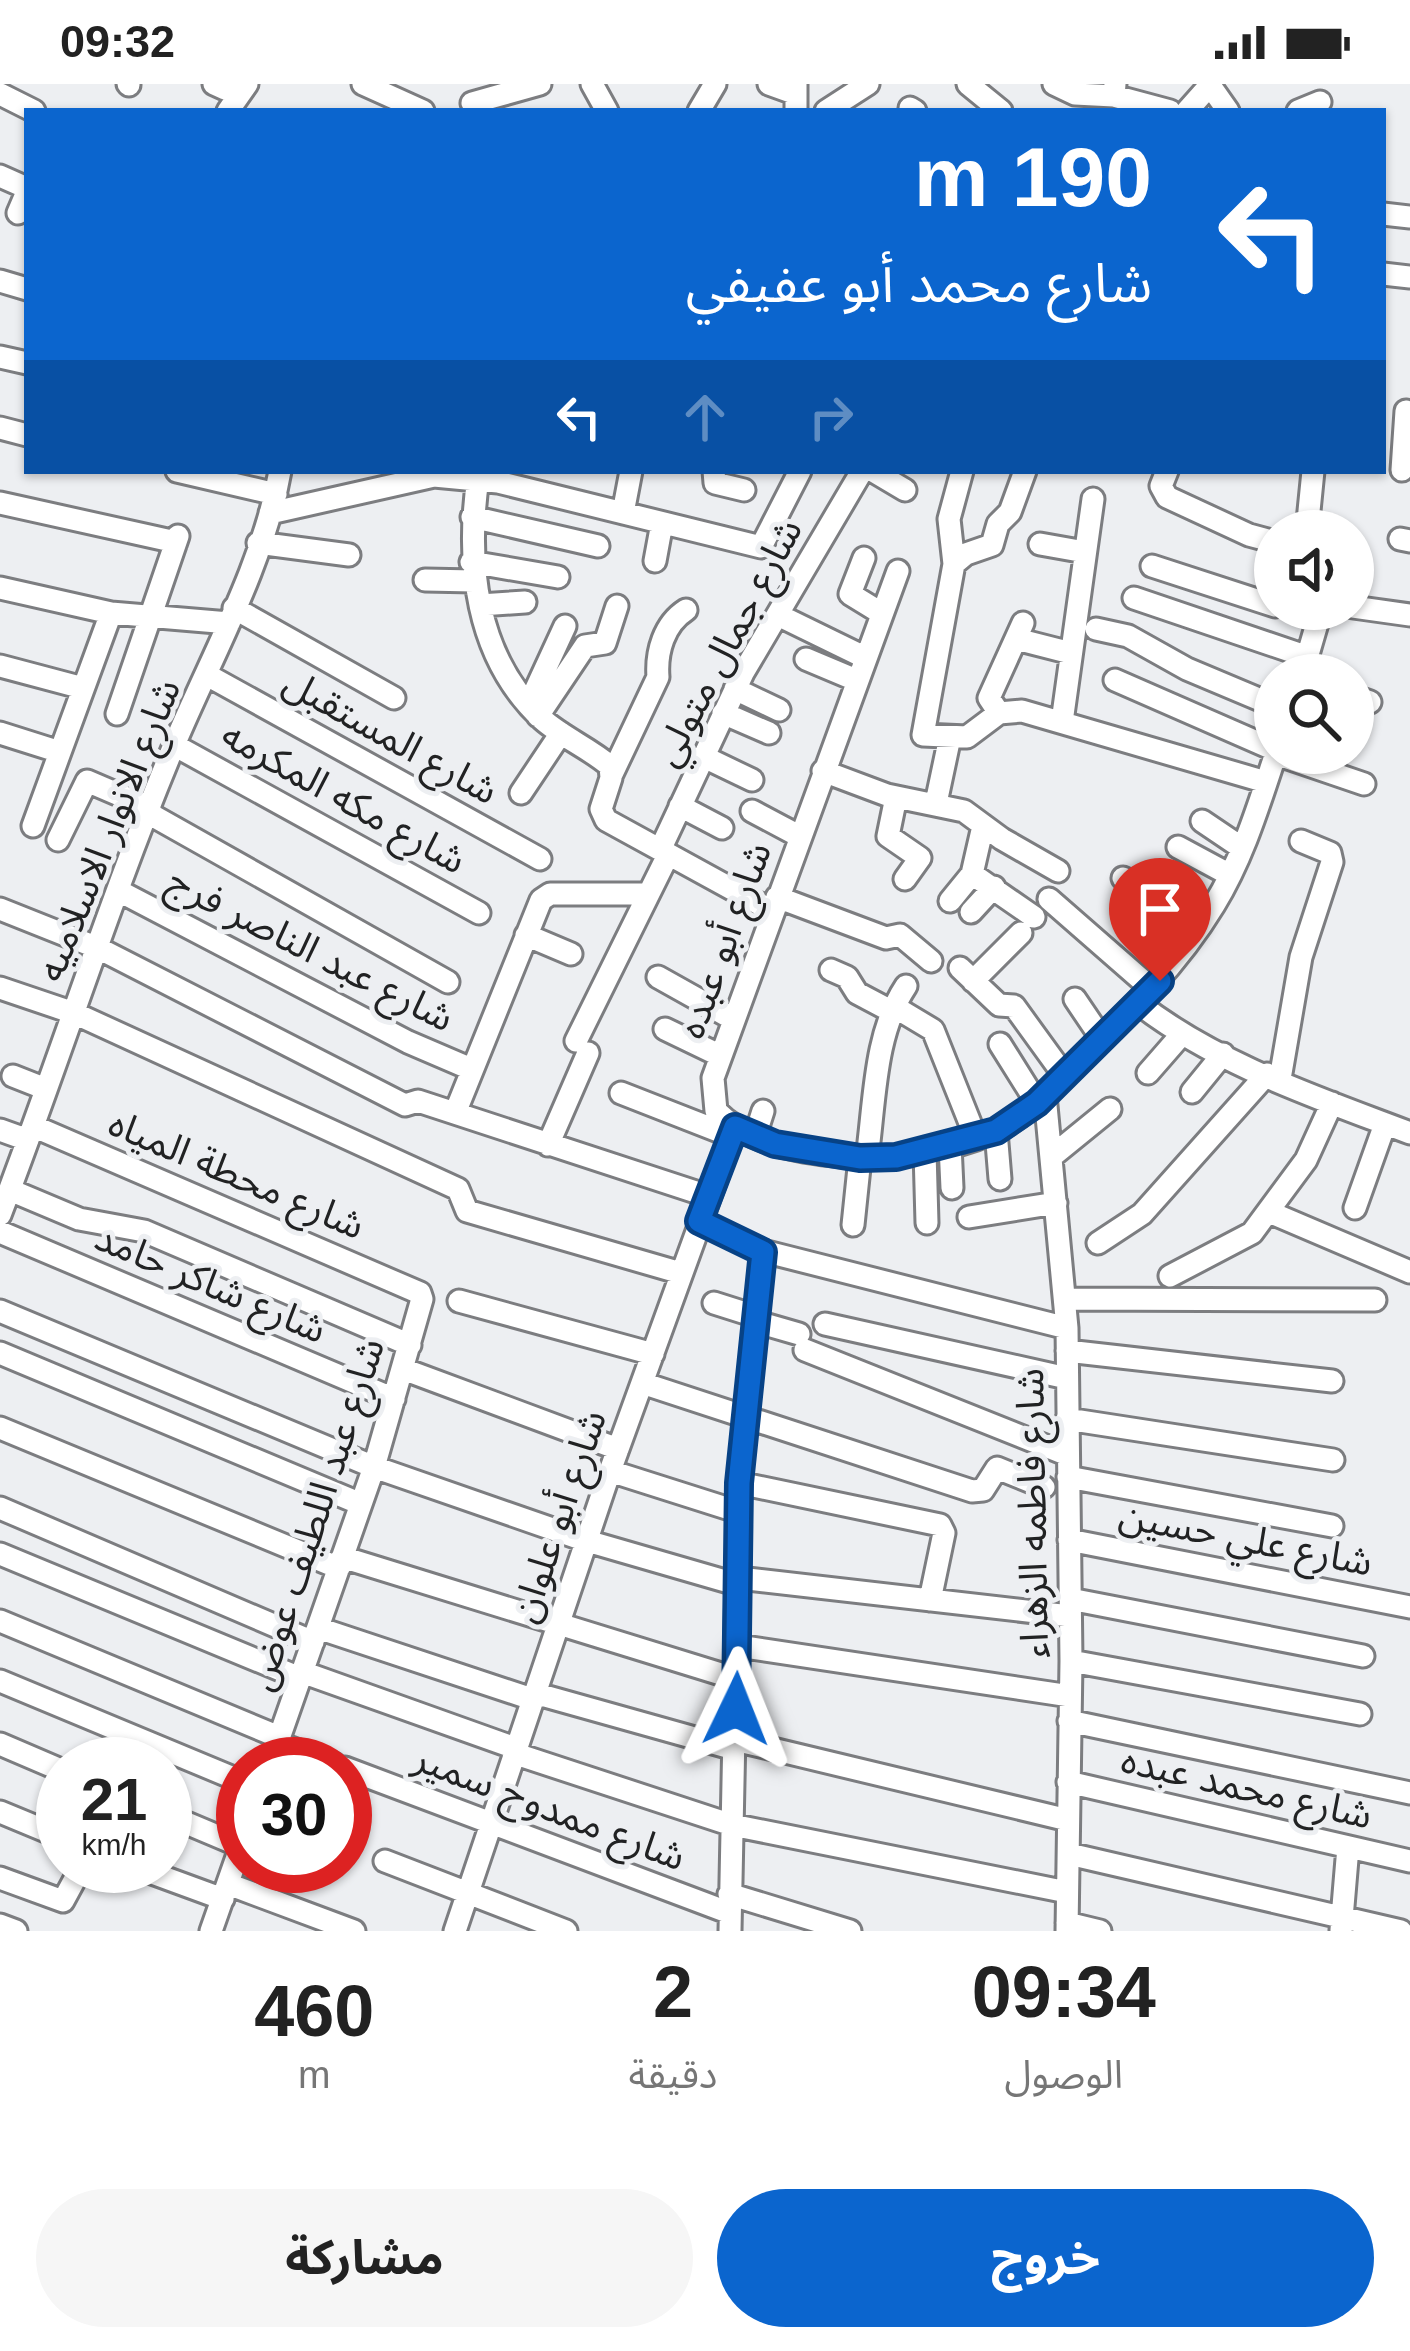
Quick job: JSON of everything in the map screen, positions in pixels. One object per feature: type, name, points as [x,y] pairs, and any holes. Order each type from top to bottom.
[{"type":"street","points":[[363,84],[416,108]]},
{"type":"street","points":[[769,84],[795,96]]},
{"type":"street","points":[[832,108],[868,84]]},
{"type":"street","points":[[968,84],[996,108]]},
{"type":"street","points":[[1054,84],[1075,94],[1114,90],[1156,108]]},
{"type":"street","points":[[1189,108],[1210,84]]},
{"type":"street","points":[[472,104],[530,86]]},
{"type":"street","points":[[0,94],[28,108]]},
{"type":"street","points":[[1305,108],[1320,102]]},
{"type":"street","points":[[18,214],[24,198]]},
{"type":"street","points":[[1400,411],[1402,470]]},
{"type":"street","points":[[186,474],[273,503],[435,474],[492,477],[764,547],[799,474]]},
{"type":"street","name":"شارع الانوار الاسلاميه","points":[[4,1200],[174,745],[208,676],[273,503],[279,474]]},
{"type":"street","points":[[622,513],[630,474]]},
{"type":"street","points":[[714,474],[715,483],[744,490]]},
{"type":"street","name":"شارع جمال متولي","points":[[548,1145],[582,1047],[702,756],[735,688],[860,474]]},
{"type":"street","points":[[879,474],[905,490]]},
{"type":"street","points":[[961,474],[949,518],[954,564],[922,729],[928,737],[971,735],[999,713],[1022,711],[1266,782]]},
{"type":"street","points":[[954,564],[992,545],[1024,474]]},
{"type":"street","points":[[1166,474],[1161,489],[1167,497],[1254,536]]},
{"type":"street","points":[[1309,510],[1313,474]]},
{"type":"street","points":[[492,477],[472,517],[473,572],[484,625],[509,677],[534,710],[607,763],[612,774]]},
{"type":"street","points":[[1061,722],[1093,499]]},
{"type":"street","points":[[0,503],[177,539],[117,714]]},
{"type":"street","points":[[472,517],[598,546]]},
{"type":"street","points":[[655,561],[662,523]]},
{"type":"street","points":[[258,543],[350,555]]},
{"type":"street","points":[[1040,544],[1085,552]]},
{"type":"street","points":[[864,558],[850,594],[881,613]]},
{"type":"street","points":[[1152,566],[1254,599]]},
{"type":"street","name":"شارع أبو عبده","points":[[740,1133],[716,1111],[713,1078],[898,571]]},
{"type":"street","points":[[425,580],[473,572],[558,577]]},
{"type":"street","points":[[0,588],[111,613],[231,615],[394,698]]},
{"type":"street","points":[[1134,598],[1275,654]]},
{"type":"street","points":[[480,605],[525,602]]},
{"type":"street","points":[[534,710],[584,646],[605,644],[617,606]]},
{"type":"street","points":[[686,610],[670,623],[657,660],[658,676],[612,774],[603,815],[664,853],[775,904],[886,938],[900,935],[931,961]]},
{"type":"street","points":[[1374,610],[1410,615]]},
{"type":"street","points":[[33,826],[111,613]]},
{"type":"street","points":[[778,615],[864,657]]},
{"type":"street","points":[[534,710],[566,626]]},
{"type":"street","points":[[1096,628],[1128,636],[1187,669],[1254,697]]},
{"type":"street","points":[[999,713],[989,698],[1019,631],[1071,653]]},
{"type":"street","points":[[806,659],[856,680]]},
{"type":"street","points":[[0,666],[83,688]]},
{"type":"street","name":"شارع المستقبل","points":[[208,676],[540,859]]},
{"type":"street","points":[[1115,680],[1254,742]]},
{"type":"street","points":[[735,688],[779,710]]},
{"type":"street","points":[[723,713],[769,733]]},
{"type":"street","points":[[0,733],[60,752]]},
{"type":"street","points":[[521,794],[561,733]]},
{"type":"street","points":[[936,803],[950,737]]},
{"type":"street","name":"شارع مكه المكرمه","points":[[174,745],[478,913]]},
{"type":"street","points":[[702,756],[752,781]]},
{"type":"street","points":[[823,771],[896,797],[964,811],[1058,871]]},
{"type":"street","points":[[620,1093],[810,1153],[863,1158],[925,1150],[986,1134],[1041,1099],[1146,996],[1208,914],[1230,875],[1269,774]]},
{"type":"street","points":[[1336,774],[1364,784]]},
{"type":"street","points":[[58,840],[87,781],[149,811],[448,982]]},
{"type":"street","points":[[896,797],[888,836],[920,858],[905,880]]},
{"type":"street","points":[[680,806],[722,828]]},
{"type":"street","points":[[752,811],[799,836]]},
{"type":"street","points":[[1202,821],[1242,848]]},
{"type":"street","points":[[950,901],[972,874],[983,826]]},
{"type":"street","points":[[1098,1243],[1142,1214],[1273,1077],[1301,957],[1332,862],[1330,853],[1301,841]]},
{"type":"street","points":[[1178,847],[1230,875]]},
{"type":"street","points":[[972,874],[994,887],[1028,925],[967,975],[999,1005],[1014,1006],[1064,1075]]},
{"type":"street","points":[[1123,878],[1158,900],[1175,890],[1182,892],[1208,914]]},
{"type":"street","points":[[971,912],[994,887]]},
{"type":"street","name":"شارع عبد الناصر فرج","points":[[119,891],[419,1048],[471,1069]]},
{"type":"street","points":[[455,1113],[541,900],[550,894],[648,894]]},
{"type":"street","points":[[1049,898],[1182,1034],[1410,1133]]},
{"type":"street","points":[[0,909],[98,948],[405,1105],[418,1101],[708,1196]]},
{"type":"street","points":[[526,935],[571,954]]},
{"type":"street","points":[[831,970],[847,977],[857,993],[934,1030],[986,1134],[1000,1179]]},
{"type":"street","points":[[658,977],[733,1019]]},
{"type":"street","points":[[853,1226],[892,1008],[906,986]]},
{"type":"street","points":[[0,988],[74,1013],[458,1189],[467,1211],[681,1273]]},
{"type":"street","points":[[1076,999],[1102,1039]]},
{"type":"street","points":[[665,1029],[721,1056]]},
{"type":"street","points":[[1148,1073],[1182,1034]]},
{"type":"street","points":[[1000,1044],[1041,1099]]},
{"type":"street","points":[[1192,1092],[1223,1054]]},
{"type":"street","points":[[13,1076],[46,1089]]},
{"type":"street","name":"شارع فاطمه الزهراء","points":[[1041,1099],[1066,1299],[1071,1661],[1067,1927]]},
{"type":"street","points":[[1170,1276],[1252,1233],[1306,1160],[1332,1103]]},
{"type":"street","points":[[1051,1157],[1110,1109]]},
{"type":"street","name":"شارع أبو علوان","points":[[455,1931],[708,1196],[740,1133],[763,1111]]},
{"type":"street","points":[[1355,1208],[1385,1124]]},
{"type":"street","name":"شارع محطة المياه","points":[[0,1130],[30,1133],[414,1288]]},
{"type":"street","points":[[950,1145],[952,1188]]},
{"type":"street","points":[[925,1150],[928,1223]]},
{"type":"street","points":[[4,1200],[143,1232],[410,1345]]},
{"type":"street","points":[[969,1217],[1056,1203]]},
{"type":"street","points":[[1269,1212],[1410,1272]]},
{"type":"street","points":[[699,1221],[763,1252],[1066,1328]]},
{"type":"street","name":"شارع شاكر حامد","points":[[0,1232],[394,1400]]},
{"type":"street","points":[[730,1912],[739,1483],[763,1252]]},
{"type":"street","name":"شارع عبد اللطيف عوض","points":[[280,1737],[404,1370],[422,1299],[414,1288]]},
{"type":"street","points":[[1066,1299],[1375,1300]]},
{"type":"street","points":[[459,1301],[653,1354]]},
{"type":"street","points":[[714,1303],[1068,1466],[1333,1526]]},
{"type":"street","points":[[0,1311],[374,1467],[587,1541],[739,1582],[1070,1608],[1363,1656]]},
{"type":"street","points":[[825,1324],[1066,1378]]},
{"type":"street","points":[[1066,1351],[1332,1382]]},
{"type":"street","points":[[0,1353],[361,1504]]},
{"type":"street","points":[[404,1370],[739,1512]]},
{"type":"street","points":[[642,1384],[972,1491],[982,1490],[997,1468],[1044,1487]]},
{"type":"street","points":[[1067,1419],[1333,1460]]},
{"type":"street","points":[[0,1428],[340,1563],[737,1679]]},
{"type":"street","points":[[739,1483],[938,1523],[944,1532],[930,1600]]},
{"type":"street","points":[[0,1508],[315,1635],[533,1696],[1068,1820]]},
{"type":"street","name":"شارع علي حسين","points":[[1069,1540],[1410,1607]]},
{"type":"street","points":[[0,1554],[301,1675],[732,1825],[1067,1892]]},
{"type":"street","points":[[0,1621],[252,1737]]},
{"type":"street","points":[[738,1646],[1070,1696]]},
{"type":"street","points":[[1071,1661],[1360,1714]]},
{"type":"street","points":[[0,1681],[216,1771]]},
{"type":"street","points":[[1069,1721],[1410,1793]]},
{"type":"street","points":[[0,1744],[36,1759]]},
{"type":"street","name":"شارع ممدوح سمير","points":[[372,1778],[730,1912],[850,1931]]},
{"type":"street","name":"شارع محمد عبده","points":[[1068,1782],[1410,1861]]},
{"type":"street","points":[[0,1812],[36,1827]]},
{"type":"street","points":[[1341,1924],[1348,1847]]},
{"type":"street","points":[[1069,1854],[1341,1924],[1401,1931]]},
{"type":"street","points":[[386,1861],[553,1928]]},
{"type":"street","points":[[0,1878],[36,1891]]},
{"type":"street","points":[[41,1893],[63,1901],[71,1893]]},
{"type":"street","points":[[211,1931],[225,1893]]},
{"type":"street","points":[[228,1893],[354,1931]]},
{"type":"street","points":[[0,1925],[16,1931]]},
{"type":"street","points":[[1067,1927],[1100,1931]]},
{"type":"route","points":[[736,1709],[739,1483],[763,1252],[699,1221],[735,1127],[810,1153],[860,1158],[896,1157],[996,1131],[1037,1103],[1160,981]]}]
